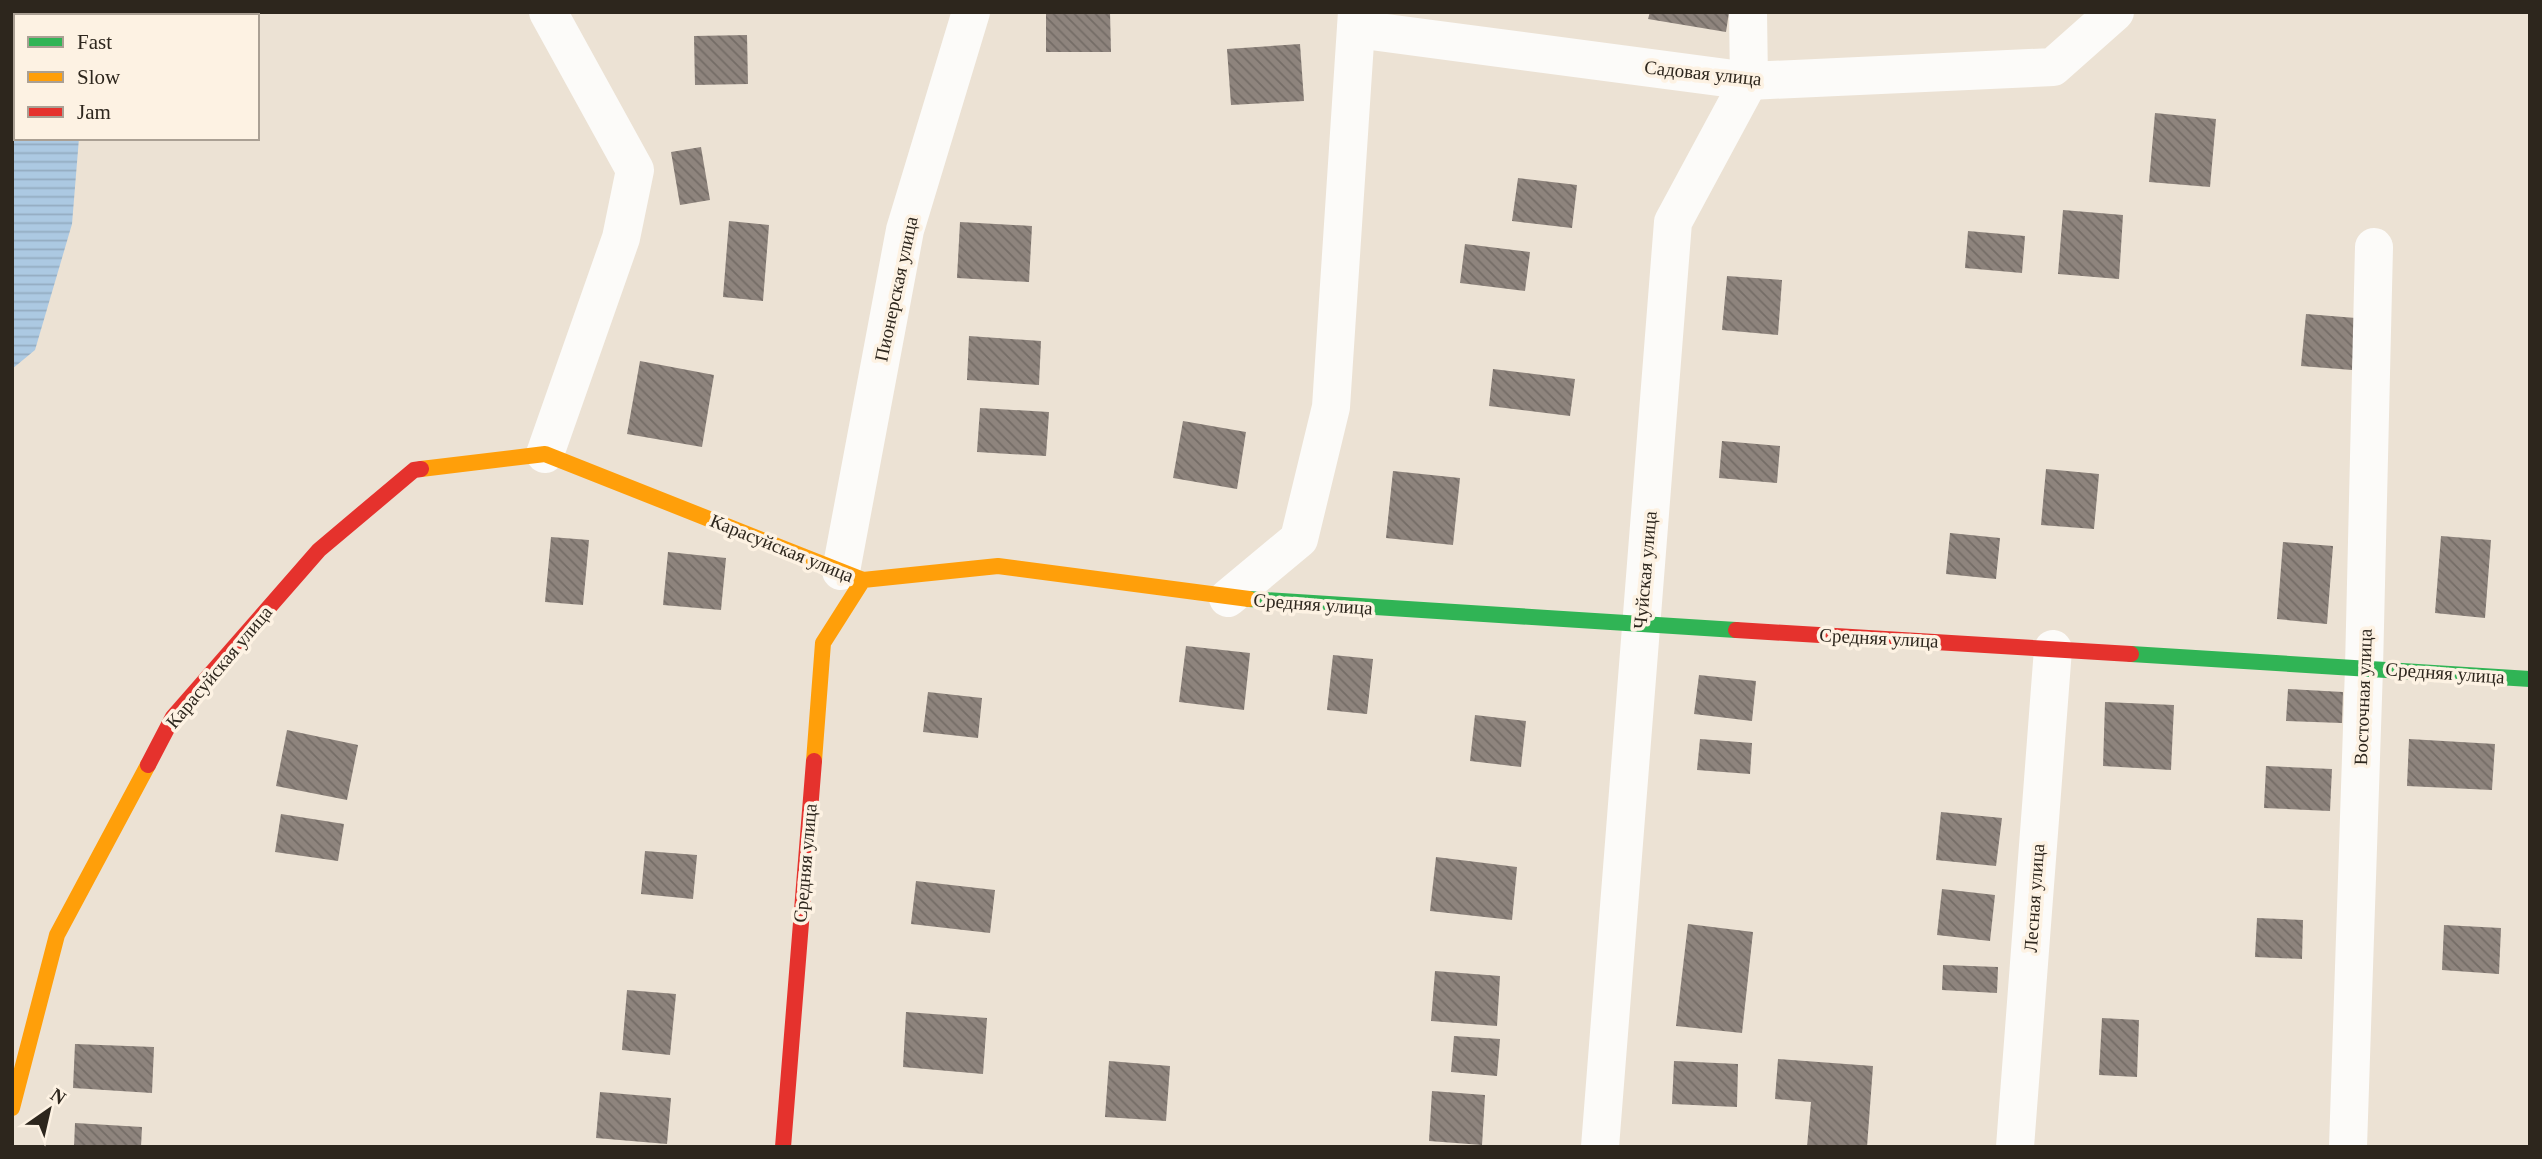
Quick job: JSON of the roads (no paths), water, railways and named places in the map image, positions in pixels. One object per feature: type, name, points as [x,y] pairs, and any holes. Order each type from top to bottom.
[{"type":"street","points":[[545,454],[621,238],[635,170],[548,12]]},
{"type":"street","name":"Пионерская улица","points":[[852,575],[905,230],[971,12]]},
{"type":"street","name":"Чуйская улица","points":[[1600,1147],[1673,222],[1749,81],[1748,12]]},
{"type":"street","name":"Садовая улица","points":[[1357,21],[1749,81],[2053,67],[2115,12]]},
{"type":"street","name":"Средняя улица","points":[[1228,598],[1299,539],[1331,407],[1357,21]]},
{"type":"street","name":"Восточная улица","points":[[2348,1147],[2364,668],[2374,247]]},
{"type":"street","name":"Карасуйская улица","points":[[12,1108],[57,935],[173,717],[319,550],[414,470],[545,454],[852,575]]},
{"type":"street","name":"Средняя улица","points":[[783,1147],[823,643],[852,575],[998,566],[1228,598],[2530,679]]},
{"type":"street","name":"Лесная улица","points":[[2015,1147],[2053,649]]},
{"type":"water","points":[[14,110],[14,140],[79,140],[72,224],[35,350],[12,369]]}]
